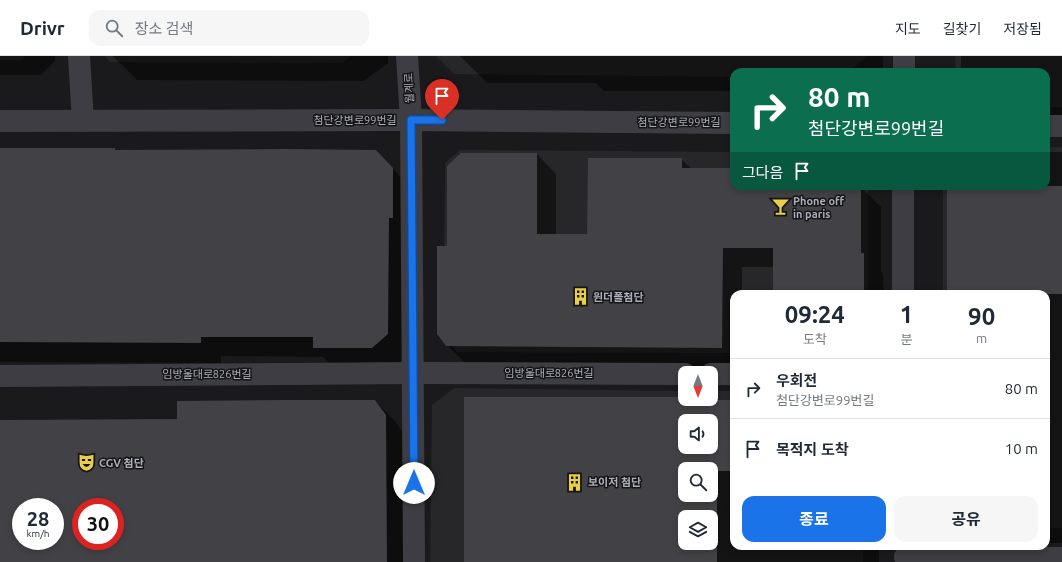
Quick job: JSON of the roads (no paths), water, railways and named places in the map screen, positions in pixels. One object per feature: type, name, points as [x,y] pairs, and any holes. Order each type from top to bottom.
[{"type":"street","points":[[79,56],[83,121]]},
{"type":"street","name":"월계로","points":[[407,56],[411,120]]},
{"type":"street","points":[[904,56],[904,68]]},
{"type":"street","points":[[411,120],[414,373],[414,562]]},
{"type":"street","name":"첨단강변로99번길","points":[[0,121],[411,120],[730,123]]},
{"type":"street","points":[[1050,126],[1062,126]]},
{"type":"street","points":[[903,190],[903,290]]},
{"type":"street","name":"임방울대로826번길","points":[[0,376],[414,373],[678,374]]},
{"type":"street","points":[[718,374],[730,374]]},
{"type":"street","points":[[904,555],[1062,558]]},
{"type":"place","name":"Phone off in paris","points":[[780,207]]},
{"type":"place","name":"원더폴첨단","points":[[580,297]]},
{"type":"place","name":"CGV 첨단","points":[[86,463]]},
{"type":"place","name":"보이저 첨단","points":[[575,482]]}]
